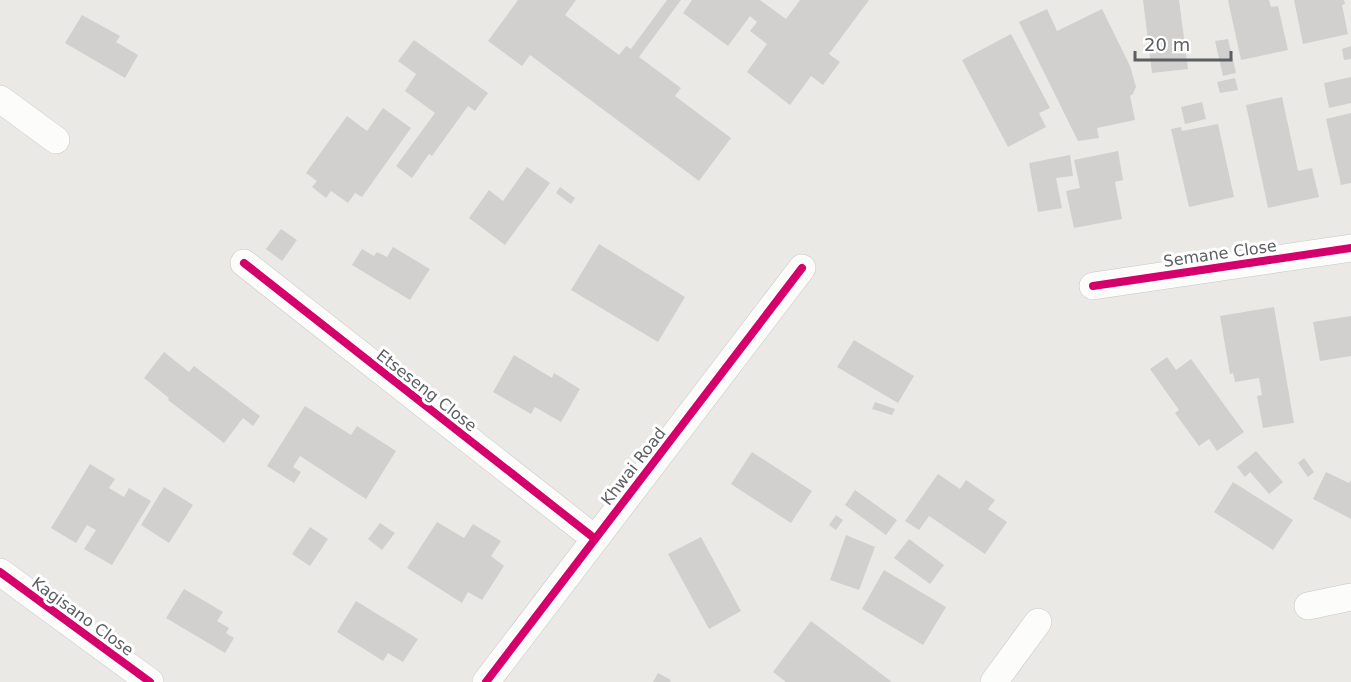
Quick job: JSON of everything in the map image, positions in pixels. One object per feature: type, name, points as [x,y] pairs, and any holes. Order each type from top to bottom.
[{"type":"street","points":[[0,99],[56,140]]},
{"type":"street","name":"Semane Close","points":[[1093,286],[1351,248]]},
{"type":"street","name":"Etseseng Close","points":[[244,263],[594,538]]},
{"type":"street","name":"Khwai Road","points":[[486,682],[802,268]]},
{"type":"street","name":"Kagisano Close","points":[[0,572],[150,682]]},
{"type":"street","points":[[1308,606],[1351,597]]},
{"type":"street","points":[[993,682],[1038,622]]},
{"type":"building","points":[[518,0],[576,0],[565,15],[619,55],[626,46],[631,49],[667,0],[681,0],[639,57],[681,88],[675,96],[731,138],[699,181],[530,55],[522,66],[488,41]]},
{"type":"building","points":[[692,0],[760,0],[786,19],[800,0],[869,0],[829,54],[840,62],[823,85],[811,76],[790,105],[747,72],[767,44],[750,31],[757,22],[750,16],[728,46],[683,13]]},
{"type":"building","points":[[1143,0],[1179,0],[1188,69],[1152,73]]},
{"type":"building","points":[[1228,0],[1269,0],[1271,7],[1278,6],[1288,50],[1241,60]]},
{"type":"building","points":[[1294,0],[1344,0],[1345,4],[1342,5],[1348,34],[1303,44]]},
{"type":"building","points":[[1047,9],[1057,31],[1102,9],[1130,66],[1136,87],[1130,96],[1135,120],[1097,128],[1099,138],[1078,141],[1019,22]]},
{"type":"building","points":[[82,15],[120,36],[116,42],[138,55],[125,78],[65,43]]},
{"type":"building","points":[[1011,34],[1050,108],[1039,113],[1046,127],[1008,147],[962,60]]},
{"type":"building","points":[[1228,39],[1236,73],[1223,76],[1215,41]]},
{"type":"building","points":[[414,40],[488,93],[475,111],[468,106],[432,156],[429,154],[412,178],[396,166],[435,113],[405,91],[416,74],[398,61]]},
{"type":"building","points":[[1351,46],[1351,59],[1344,60],[1342,49]]},
{"type":"building","points":[[1351,77],[1351,103],[1329,108],[1324,83]]},
{"type":"building","points":[[1235,78],[1238,90],[1220,93],[1217,82]]},
{"type":"building","points":[[1282,97],[1298,171],[1312,168],[1319,197],[1268,208],[1246,105]]},
{"type":"building","points":[[1202,102],[1206,119],[1185,124],[1181,107]]},
{"type":"building","points":[[383,108],[411,128],[362,197],[355,193],[348,203],[331,191],[326,198],[312,187],[317,181],[306,173],[347,116],[367,131]]},
{"type":"building","points":[[1351,113],[1351,183],[1341,185],[1326,119]]},
{"type":"building","points":[[1218,124],[1234,197],[1189,207],[1171,129],[1181,127],[1182,131]]},
{"type":"building","points":[[1118,151],[1123,180],[1115,182],[1122,219],[1074,228],[1066,191],[1080,188],[1074,160]]},
{"type":"building","points":[[1070,155],[1073,176],[1056,178],[1062,208],[1038,212],[1029,163]]},
{"type":"building","points":[[527,167],[550,183],[505,245],[469,218],[489,190],[503,201]]},
{"type":"building","points":[[560,187],[575,198],[571,204],[556,193]]},
{"type":"building","points":[[281,229],[297,240],[282,261],[266,249]]},
{"type":"building","points":[[599,244],[685,297],[658,342],[571,290]]},
{"type":"building","points":[[393,247],[430,269],[410,300],[352,265],[362,249],[374,256],[377,252],[387,257]]},
{"type":"building","points":[[1274,307],[1294,423],[1263,428],[1257,396],[1262,395],[1259,378],[1235,382],[1233,373],[1230,374],[1220,316]]},
{"type":"building","points":[[1351,316],[1351,356],[1320,361],[1313,322]]},
{"type":"building","points":[[854,340],[914,376],[898,403],[837,367]]},
{"type":"building","points":[[164,352],[189,372],[194,366],[260,416],[253,426],[243,418],[224,443],[168,400],[169,398],[144,378]]},
{"type":"building","points":[[514,355],[552,378],[554,373],[580,389],[561,422],[535,407],[531,414],[493,392]]},
{"type":"building","points":[[1167,357],[1176,370],[1191,359],[1244,432],[1217,451],[1209,439],[1199,446],[1175,413],[1179,410],[1150,369]]},
{"type":"building","points":[[875,402],[895,409],[892,415],[872,409]]},
{"type":"building","points":[[305,406],[351,435],[357,426],[396,451],[366,499],[300,456],[293,467],[301,472],[294,483],[267,466]]},
{"type":"building","points":[[1256,451],[1283,482],[1269,494],[1250,472],[1245,477],[1237,467]]},
{"type":"building","points":[[752,452],[812,491],[791,523],[731,484]]},
{"type":"building","points":[[1304,458],[1314,472],[1308,477],[1298,463]]},
{"type":"building","points":[[90,464],[115,479],[109,488],[124,497],[129,488],[151,501],[112,565],[84,549],[96,530],[87,525],[76,543],[51,528]]},
{"type":"building","points":[[1326,472],[1349,483],[1351,480],[1351,519],[1313,499]]},
{"type":"building","points":[[938,474],[960,489],[966,480],[995,500],[988,509],[1007,522],[985,554],[929,516],[919,530],[905,521]]},
{"type":"building","points":[[1233,482],[1293,520],[1273,550],[1214,512]]},
{"type":"building","points":[[164,487],[193,505],[169,543],[141,525]]},
{"type":"building","points":[[855,490],[897,520],[886,535],[845,505]]},
{"type":"building","points":[[836,515],[843,520],[836,530],[829,525]]},
{"type":"building","points":[[437,522],[464,538],[473,524],[501,541],[491,556],[504,566],[482,600],[468,592],[462,603],[407,568]]},
{"type":"building","points":[[380,523],[395,533],[382,550],[368,539]]},
{"type":"building","points":[[310,527],[328,539],[310,566],[292,554]]},
{"type":"building","points":[[846,535],[875,547],[859,590],[830,580]]},
{"type":"building","points":[[701,537],[741,611],[709,629],[668,554]]},
{"type":"building","points":[[909,539],[944,565],[930,584],[894,558]]},
{"type":"building","points":[[884,570],[946,607],[923,645],[862,609]]},
{"type":"building","points":[[184,589],[223,612],[217,621],[229,628],[226,633],[234,638],[225,653],[166,618]]},
{"type":"building","points":[[356,601],[418,639],[403,662],[388,653],[383,661],[337,632]]},
{"type":"building","points":[[811,621],[892,682],[786,682],[773,672]]},
{"type":"building","points":[[658,673],[671,680],[670,682],[653,682]]},
{"type":"cycle path","points":[[1093,286],[1351,248]]},
{"type":"cycle path","points":[[244,263],[594,538]]},
{"type":"cycle path","points":[[486,682],[802,268]]},
{"type":"cycle path","points":[[0,572],[150,682]]}]
